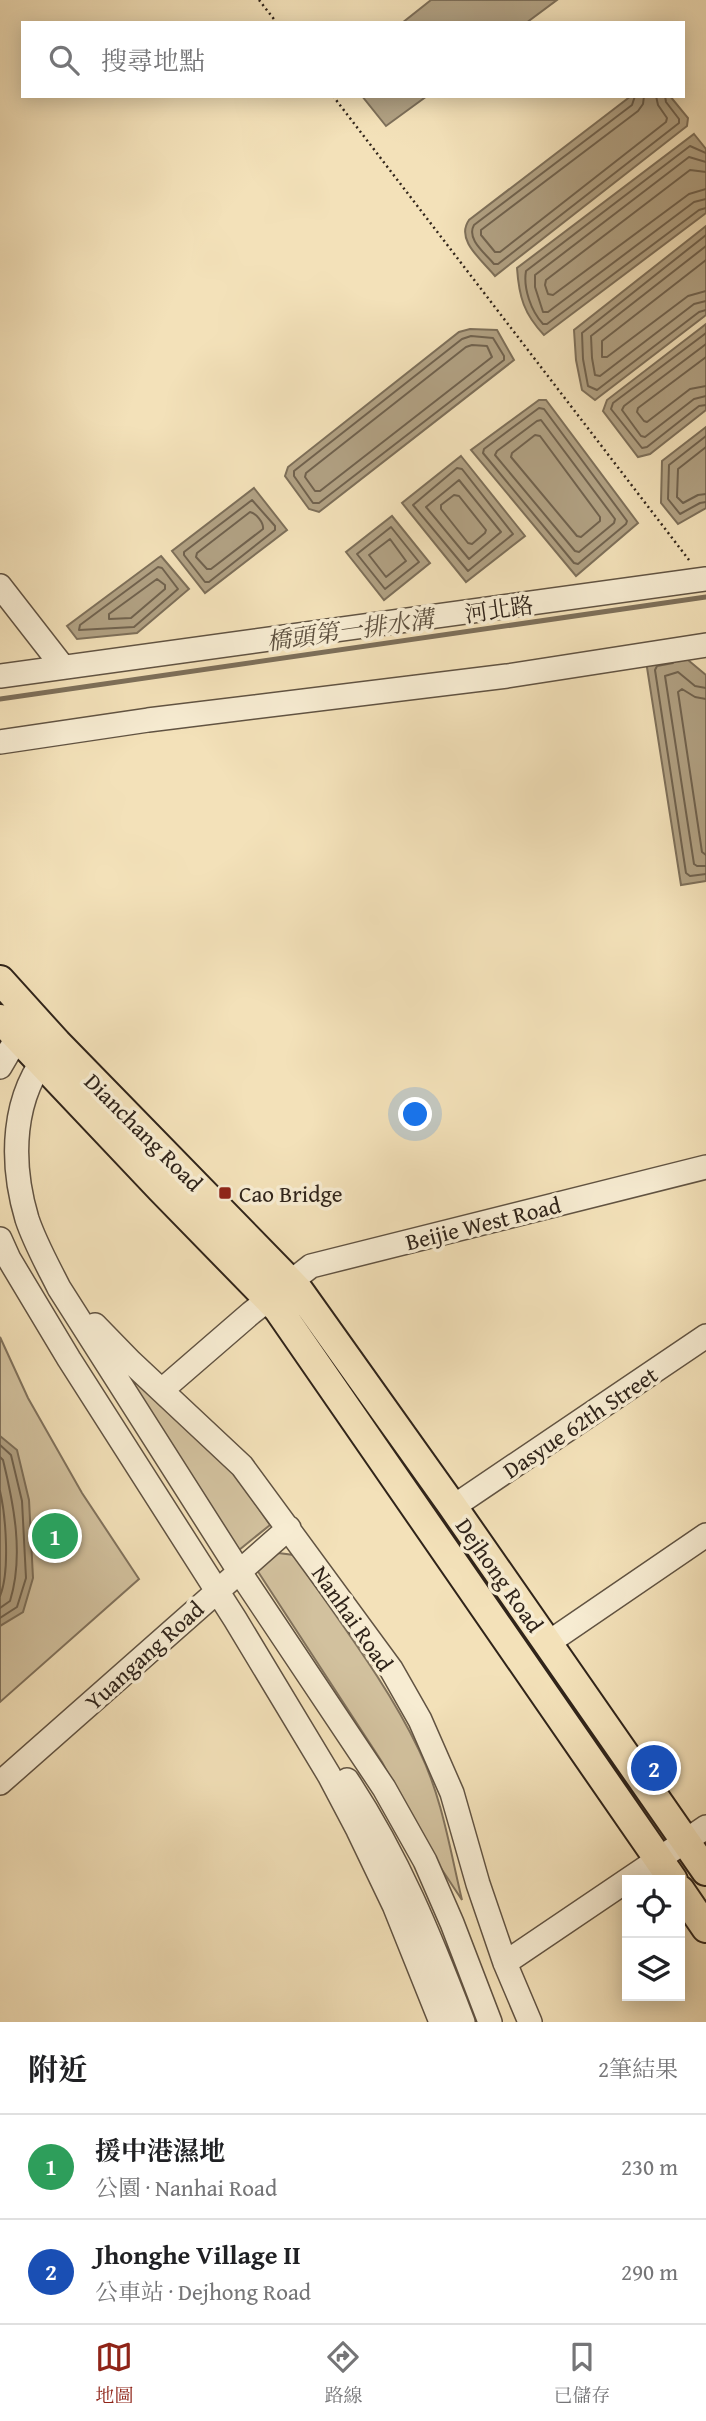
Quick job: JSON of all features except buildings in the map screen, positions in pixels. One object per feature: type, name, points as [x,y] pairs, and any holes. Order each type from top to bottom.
[{"type":"main road","name":"Dianchang Road","points":[[0,980],[17,1025],[291,1281]]},
{"type":"main road","name":"Dianchang Road","points":[[48,1053],[269,1299]]},
{"type":"main road","name":"Dejhong Road","points":[[291,1281],[548,1643],[695,1834],[706,1871]]},
{"type":"main road","name":"Dejhong Road","points":[[269,1299],[665,1869]]},
{"type":"main road","points":[[685,1897],[706,1928]]},
{"type":"street","name":"河北路","points":[[0,676],[705,580]]},
{"type":"street","points":[[0,586],[63,667]]},
{"type":"street","points":[[0,742],[148,720],[507,676],[706,645]]},
{"type":"street","points":[[0,1067],[17,1025]]},
{"type":"street","name":"Nanhai Road","points":[[48,1053],[28,1084],[21,1106],[17,1135],[17,1171],[27,1219],[41,1254],[59,1288],[240,1571],[345,1727],[407,1830],[425,1861],[491,2022]]},
{"type":"street","name":"Beijie West Road","points":[[162,1390],[311,1266],[706,1167]]},
{"type":"street","points":[[0,1239],[9,1259],[69,1359],[235,1619],[329,1775],[394,1905],[442,2022]]},
{"type":"street","name":"Nanhai Road","points":[[59,1288],[131,1362],[242,1466],[391,1670],[420,1720],[452,1793],[478,1884],[505,1963],[530,2022]]},
{"type":"street","name":"Dasyue 62th Street","points":[[453,1507],[706,1336]]},
{"type":"street","name":"Yuangang Road","points":[[0,1783],[289,1528]]},
{"type":"street","points":[[548,1643],[706,1535]]},
{"type":"street","points":[[235,1619],[312,1726],[393,1855],[421,1914],[463,2022]]},
{"type":"street","points":[[505,1963],[665,1869],[695,1834]]},
{"type":"path","points":[[259,0],[275,21]]},
{"type":"path","points":[[335,98],[705,580]]},
{"type":"shaded area","points":[[0,1337],[28,1398],[82,1493],[139,1579],[0,1702]]},
{"type":"shaded area","points":[[116,1357],[230,1467],[270,1525],[239,1550]]},
{"type":"shaded area","points":[[278,1553],[294,1555],[392,1699],[406,1724],[434,1786],[462,1900],[427,1847],[382,1762],[255,1567]]},
{"type":"water","points":[[431,0],[557,0],[529,21],[405,21]]},
{"type":"water","points":[[364,98],[424,98],[386,126]]},
{"type":"water","points":[[628,98],[672,98],[688,118],[687,126],[495,276],[477,257],[468,242],[465,235],[469,220]]},
{"type":"water","points":[[694,134],[706,149],[706,213],[544,335],[524,304],[517,268]]},
{"type":"water","points":[[706,226],[706,315],[595,400],[582,390],[574,330]]},
{"type":"water","points":[[706,324],[706,410],[650,454],[638,457],[603,411],[607,400]]},
{"type":"water","points":[[470,329],[497,330],[514,360],[319,512],[309,509],[285,476],[288,467],[459,332]]},
{"type":"water","points":[[539,400],[546,400],[638,523],[576,576],[471,450]]},
{"type":"water","points":[[706,427],[706,508],[678,524],[661,503],[662,461]]},
{"type":"water","points":[[461,456],[525,536],[466,582],[402,503]]},
{"type":"water","points":[[254,488],[287,530],[205,593],[172,551]]},
{"type":"water","points":[[392,516],[430,563],[384,600],[346,552]]},
{"type":"water","points":[[161,556],[189,589],[137,633],[77,639],[67,626]]},
{"type":"water","points":[[682,655],[706,675],[706,881],[681,885],[646,661]]},
{"type":"water","points":[[0,1436],[17,1450],[29,1500],[33,1578],[23,1612],[0,1626]]},
{"type":"waterway","name":"橋頭第一排水溝","points":[[0,699],[706,597]]},
{"type":"place","name":"Cao Bridge","points":[[225,1193]]},
{"type":"place","name":"援中港濕地","points":[[55,1536]]},
{"type":"place","name":"Jhonghe Village II","points":[[654,1768]]}]
